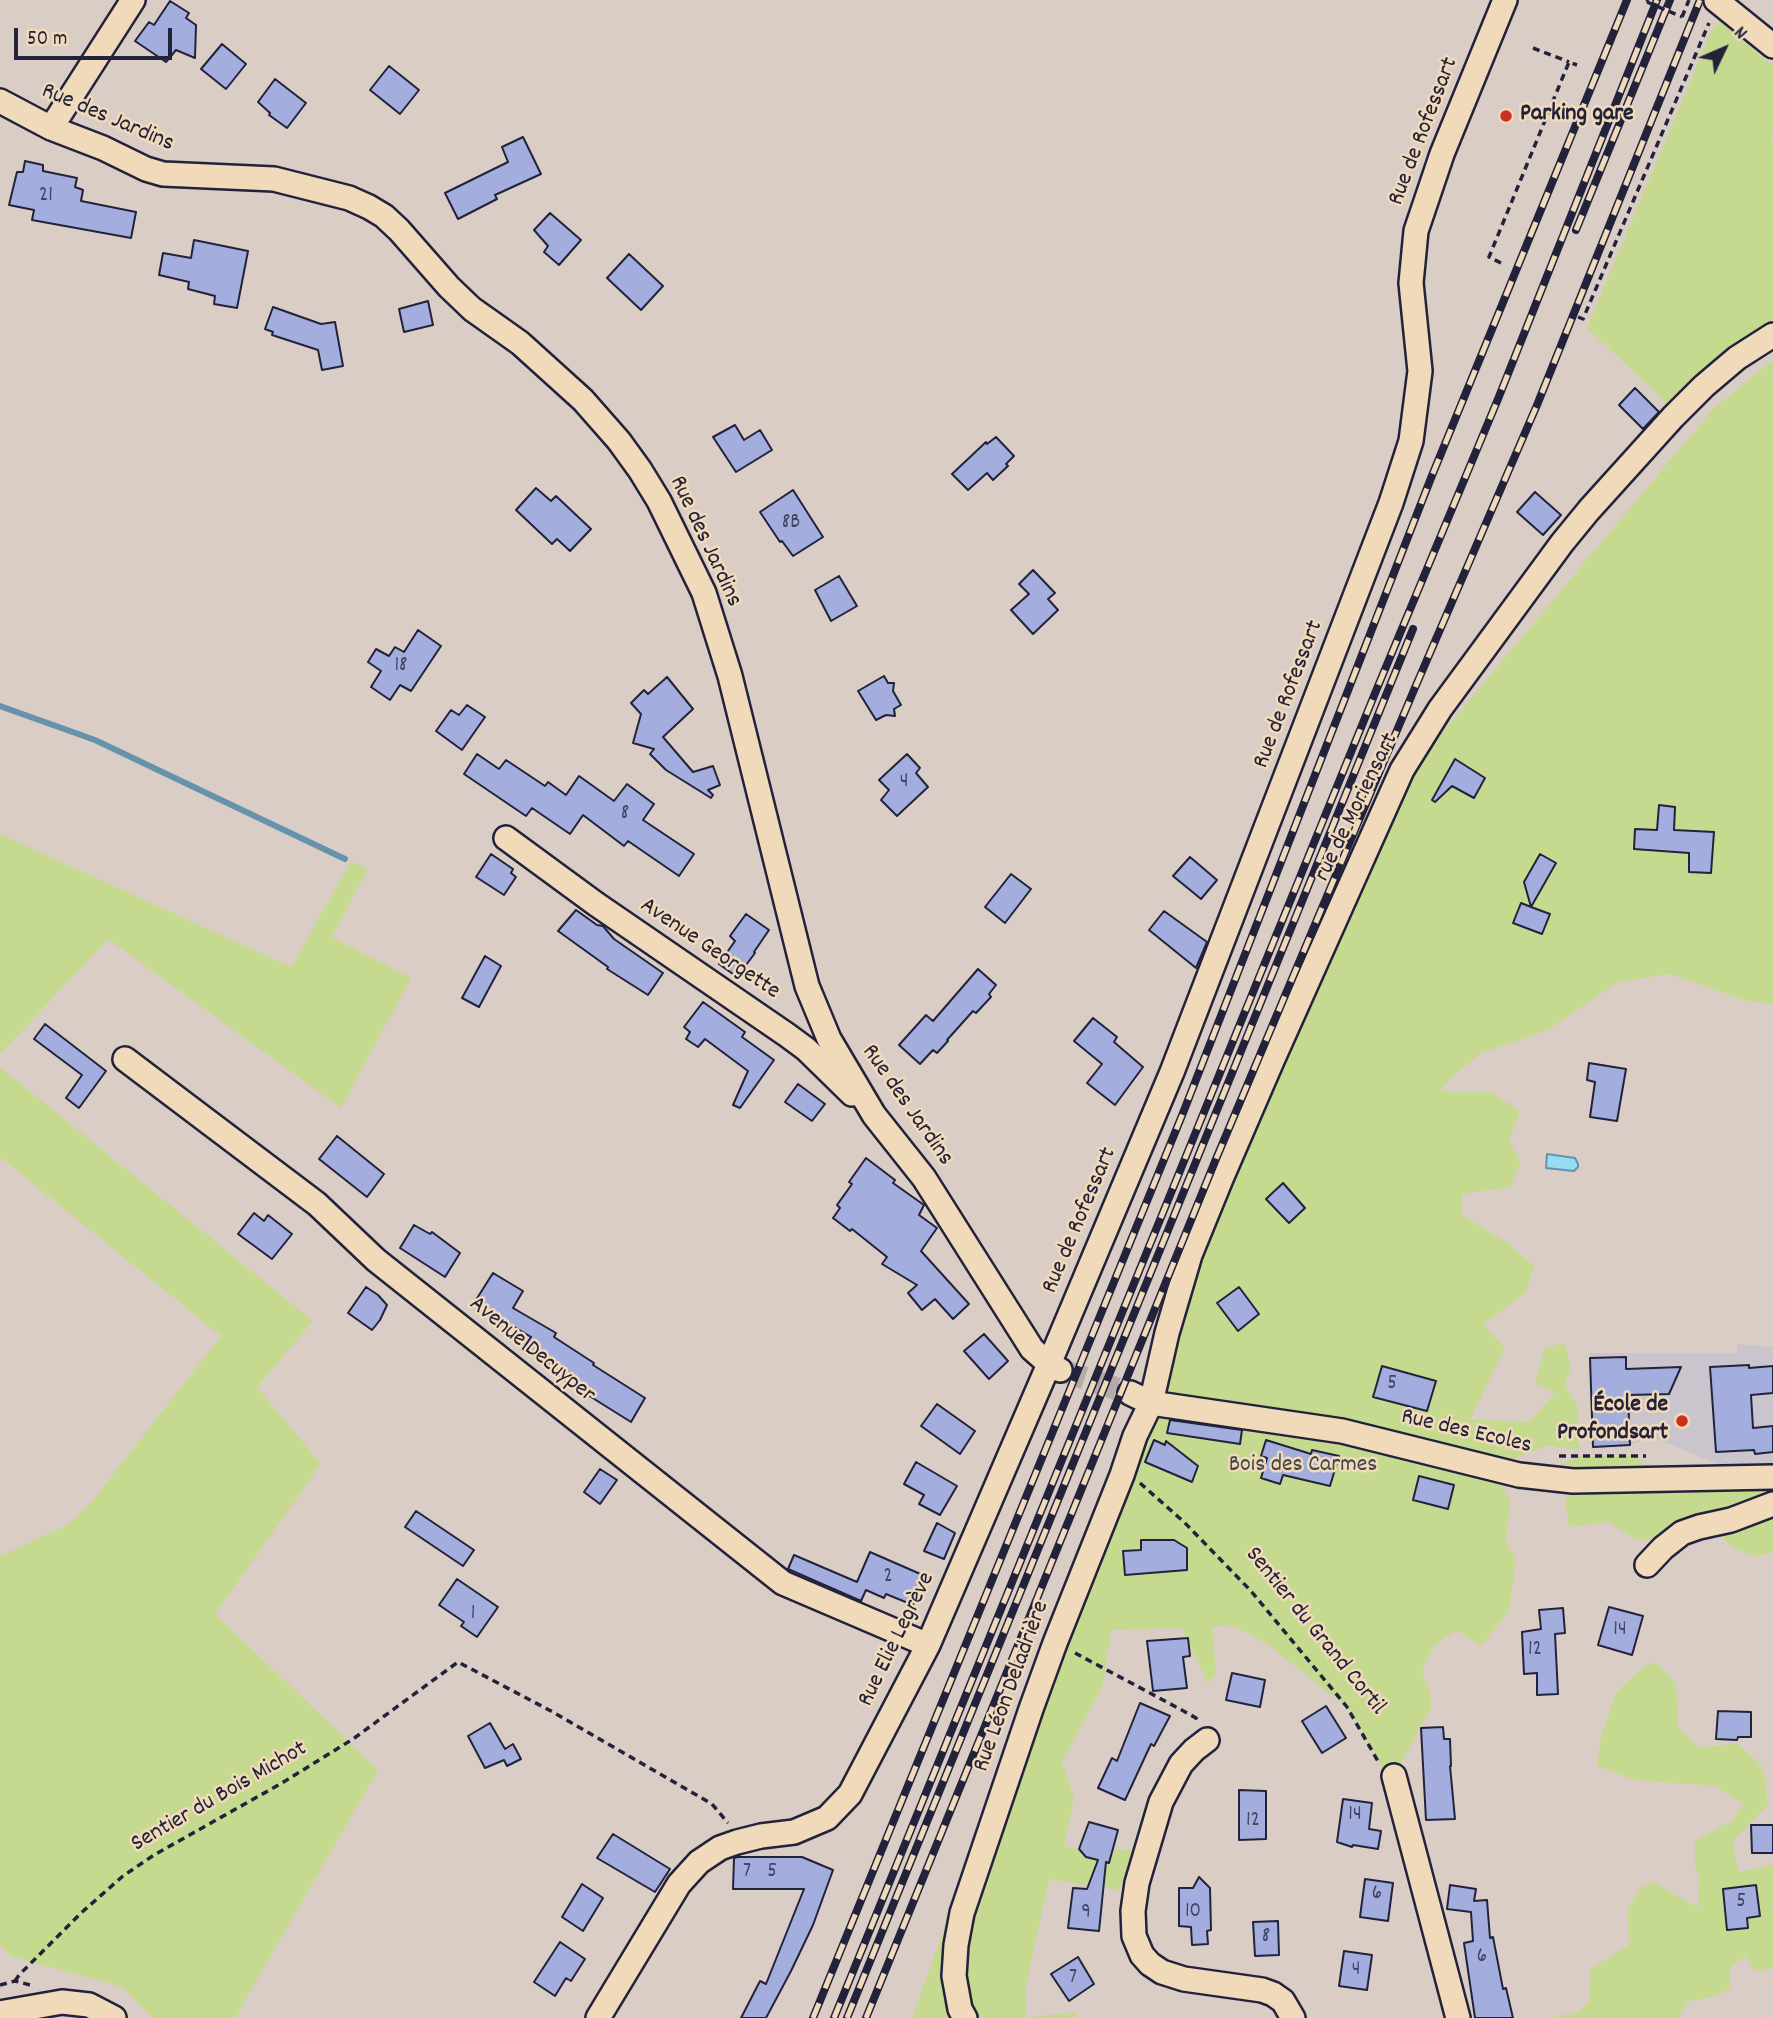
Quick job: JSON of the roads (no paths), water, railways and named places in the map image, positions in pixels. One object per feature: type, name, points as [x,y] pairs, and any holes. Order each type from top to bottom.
[{"type":"street","points":[[51,128],[133,0]]},
{"type":"street","name":"Rue de Rofessart","points":[[1037,1390],[1056,1368],[1391,503],[1410,441],[1420,371],[1411,283],[1416,231],[1442,153],[1505,0]]},
{"type":"street","points":[[1717,1],[1773,46]]},
{"type":"street","name":"Rue des Jardins","points":[[0,101],[51,128],[163,174],[274,179],[349,198],[369,207],[400,230],[449,287],[472,309],[520,343],[583,400],[619,441],[659,500],[704,593],[730,676],[807,986],[829,1039],[874,1115],[924,1178],[1032,1349],[1056,1368]]},
{"type":"street","name":"rue de Moriensart","points":[[1151,1403],[1167,1333],[1190,1255],[1402,770],[1440,709],[1589,510],[1704,386],[1737,358],[1773,335]]},
{"type":"street","name":"Avenue Georgette","points":[[506,838],[806,1049],[874,1115]]},
{"type":"street","name":"Avenue Decuyper","points":[[125,1059],[317,1204],[376,1260],[783,1583],[928,1645]]},
{"type":"street","name":"Rue Elie Legrève","points":[[598,2018],[679,1884],[699,1862],[720,1848],[737,1842],[794,1832],[827,1818],[849,1794],[928,1645],[1037,1390]]},
{"type":"street","points":[[1130,1393],[1151,1403]]},
{"type":"street","name":"Rue Léon Deladrière","points":[[965,2018],[960,2009],[954,1976],[962,1913],[1055,1643],[1135,1436],[1151,1403]]},
{"type":"street","name":"Rue des Ecoles","points":[[1151,1403],[1342,1431],[1519,1475],[1573,1481],[1773,1477]]},
{"type":"street","points":[[1647,1565],[1682,1533],[1721,1523],[1773,1504]]},
{"type":"street","points":[[1207,1740],[1181,1764],[1156,1816],[1137,1884],[1133,1911],[1134,1936],[1142,1955],[1162,1972],[1184,1979],[1262,1990],[1279,1998],[1293,2018]]},
{"type":"street","points":[[1394,1776],[1458,2018]]},
{"type":"street","points":[[0,2013],[62,2002],[89,2005],[114,2018]]},
{"type":"water","points":[[1547,1154],[1575,1158],[1578,1167],[1574,1171],[1546,1168]]},
{"type":"waterway","points":[[0,706],[95,740],[345,859]]},
{"type":"tunnel","points":[[1063,1371],[1130,1393]]},
{"type":"railway","points":[[813,2018],[1183,1113],[1431,478],[1627,0]]},
{"type":"railway","points":[[834,2018],[1378,686],[1498,399],[1657,0]]},
{"type":"railway","points":[[1576,230],[1670,0]]},
{"type":"railway","points":[[866,2018],[1216,1159],[1537,405],[1700,0]]},
{"type":"railway","points":[[847,2018],[1413,629]]},
{"type":"place","name":"Parking gare","points":[[1506,116]]},
{"type":"place","name":"École de Profondsart","points":[[1682,1421]]},
{"type":"park label","name":"Bois des Carmes","points":[[1303,1467]]}]
